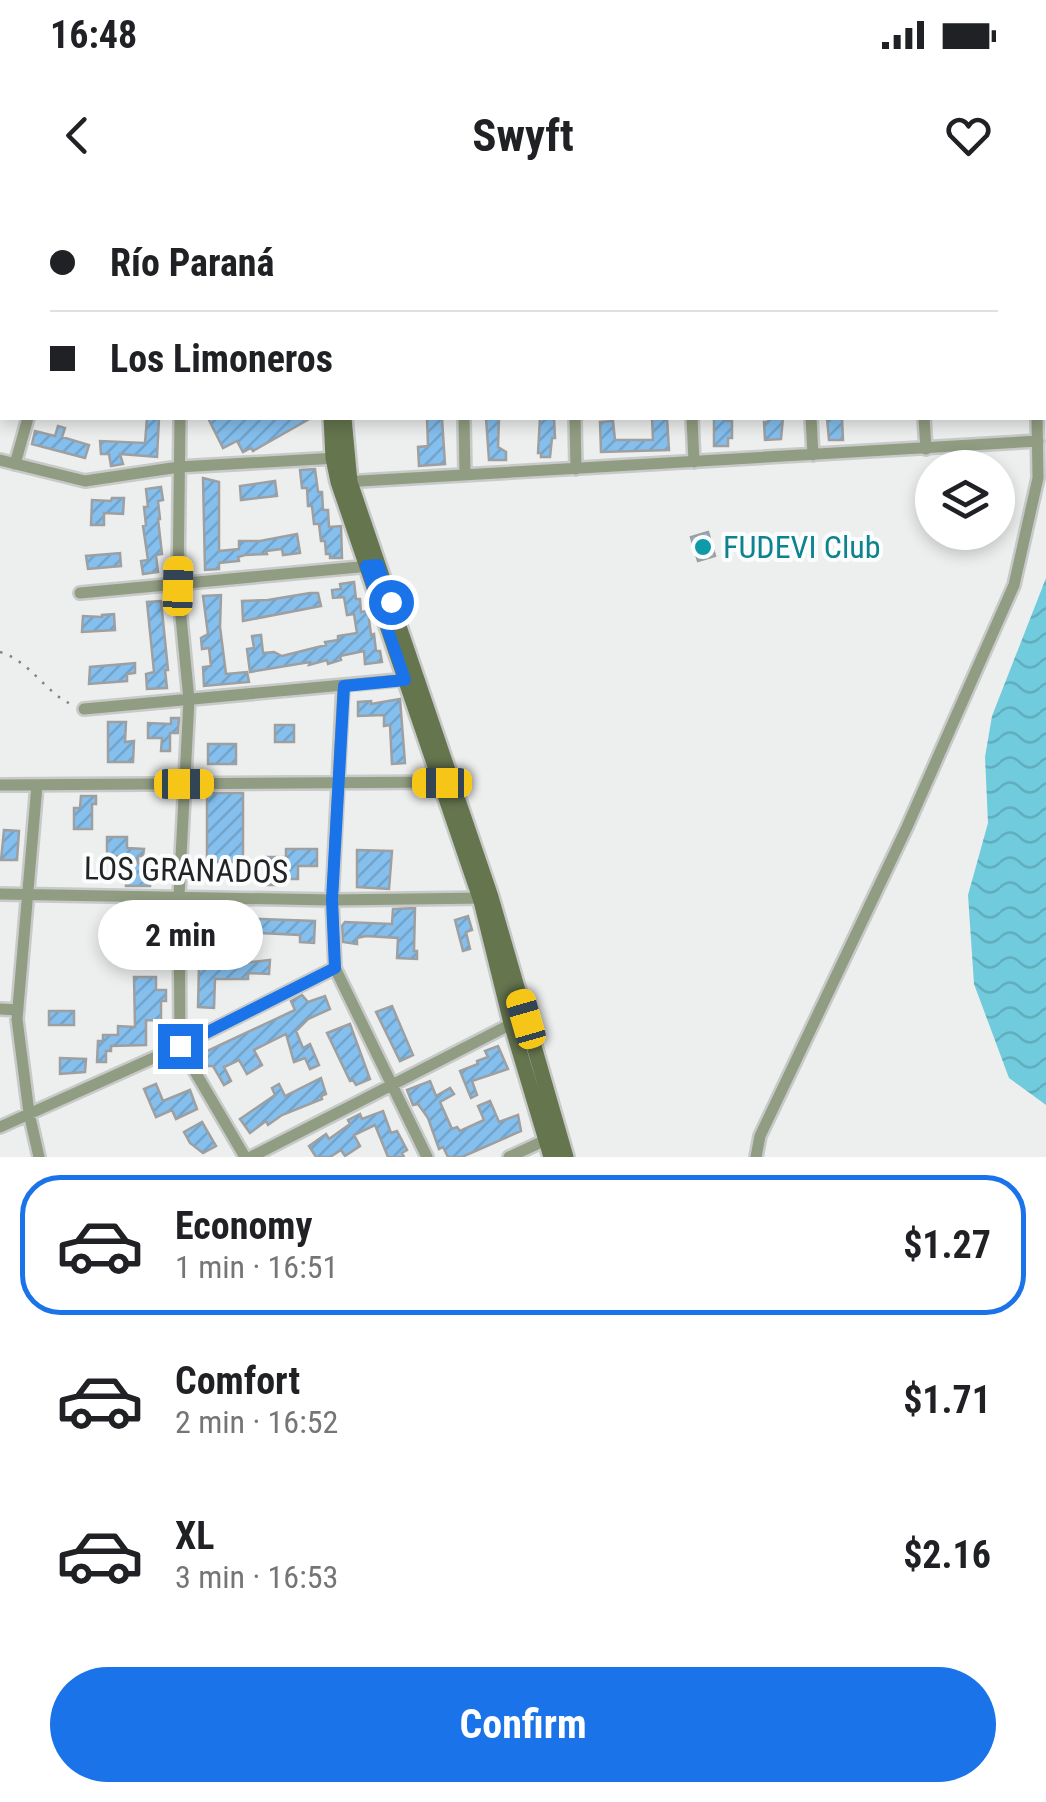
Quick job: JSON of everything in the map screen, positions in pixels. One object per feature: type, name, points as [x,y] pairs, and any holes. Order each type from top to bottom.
[{"type":"street","points":[[16,464],[27,420]]},
{"type":"street","points":[[180,420],[178,586],[188,700],[178,896],[180,1046],[248,1157],[518,1021]]},
{"type":"street","points":[[331,420],[344,482],[486,899],[552,1137],[566,1157]]},
{"type":"street","points":[[340,458],[344,420]]},
{"type":"street","points":[[464,420],[465,474]]},
{"type":"street","points":[[575,420],[576,468]]},
{"type":"street","points":[[692,420],[694,462]]},
{"type":"street","points":[[810,420],[812,455]]},
{"type":"street","points":[[924,420],[926,448]]},
{"type":"street","points":[[756,1157],[760,1136],[907,827],[1014,585],[1038,478],[1038,420]]},
{"type":"street","points":[[344,482],[1038,441]]},
{"type":"street","points":[[0,460],[85,480],[180,467],[340,458]]},
{"type":"street","points":[[80,593],[372,565]]},
{"type":"street","points":[[84,708],[411,678]]},
{"type":"street","points":[[344,686],[332,900],[335,968],[427,1157]]},
{"type":"street","points":[[0,785],[447,782]]},
{"type":"street","points":[[37,784],[18,1010],[29,1113],[39,1157]]},
{"type":"street","name":"LOS GRANADOS","points":[[0,894],[486,899]]},
{"type":"street","points":[[0,1127],[180,1046],[335,968]]},
{"type":"street","points":[[0,1009],[18,1010]]},
{"type":"street","points":[[509,1157],[552,1137]]},
{"type":"street","points":[[551,1157],[552,1137]]},
{"type":"path","points":[[0,652],[27,666],[65,702],[84,708]]},
{"type":"water","points":[[1046,578],[1046,1105],[1009,1078],[974,984],[968,895],[988,823],[985,757],[992,716]]},
{"type":"building","points":[[147,420],[159,420],[157,457],[120,454],[123,464],[111,466],[109,454],[101,454],[100,441],[145,443]]},
{"type":"building","points":[[209,420],[307,420],[253,451],[251,448],[243,452],[237,441],[223,448]]},
{"type":"building","points":[[427,420],[442,420],[445,464],[419,466],[418,447],[428,446]]},
{"type":"building","points":[[486,420],[499,420],[498,447],[506,452],[506,460],[489,460]]},
{"type":"building","points":[[540,420],[554,420],[550,457],[538,453]]},
{"type":"building","points":[[652,420],[667,420],[669,450],[601,452],[600,422],[613,421],[615,440],[653,440]]},
{"type":"building","points":[[714,420],[732,421],[728,446],[714,446]]},
{"type":"building","points":[[783,420],[781,439],[765,440],[764,422]]},
{"type":"building","points":[[827,420],[842,420],[843,440],[829,440]]},
{"type":"building","points":[[58,426],[65,428],[62,437],[89,445],[85,458],[32,444],[35,431],[55,436]]},
{"type":"building","points":[[315,469],[323,510],[328,510],[329,527],[341,526],[342,558],[326,554],[319,524],[314,524],[312,506],[308,506],[307,488],[302,488],[300,470]]},
{"type":"building","points":[[203,478],[219,482],[219,551],[239,549],[239,541],[297,534],[300,553],[266,551],[267,554],[245,555],[238,557],[239,561],[219,563],[219,569],[205,570]]},
{"type":"building","points":[[275,481],[277,496],[241,500],[240,486]]},
{"type":"building","points":[[161,487],[163,500],[158,501],[158,519],[162,554],[156,555],[158,572],[143,574],[141,561],[148,560],[143,526],[144,507],[148,507],[146,489]]},
{"type":"building","points":[[124,498],[123,514],[104,513],[104,525],[91,525],[92,500]]},
{"type":"building","name":"FUDEVI Club","points":[[708,532],[715,556],[698,561],[691,537]]},
{"type":"building","points":[[120,553],[121,566],[88,569],[86,556]]},
{"type":"building","points":[[354,582],[356,599],[360,599],[361,612],[368,611],[371,635],[374,634],[382,662],[365,664],[364,651],[340,656],[341,660],[328,664],[327,660],[250,672],[247,649],[254,648],[252,636],[261,635],[263,653],[282,656],[357,633],[354,614],[347,615],[344,597],[333,598],[332,590]]},
{"type":"building","points":[[318,593],[321,606],[243,621],[242,601]]},
{"type":"building","points":[[221,595],[220,627],[226,674],[247,672],[249,682],[204,686],[203,667],[211,666],[209,648],[202,649],[201,638],[208,634],[203,596]]},
{"type":"building","points":[[161,601],[167,688],[147,689],[146,674],[154,672],[147,602]]},
{"type":"building","points":[[114,614],[115,630],[82,632],[83,616]]},
{"type":"building","points":[[135,663],[135,673],[127,674],[127,681],[89,684],[90,667]]},
{"type":"building","points":[[400,699],[405,763],[392,764],[390,725],[384,726],[384,715],[358,716],[358,702]]},
{"type":"building","points":[[171,718],[179,718],[178,733],[170,733],[170,751],[161,751],[162,738],[148,738],[148,723],[171,724]]},
{"type":"building","points":[[108,722],[126,722],[125,742],[134,741],[133,762],[108,762]]},
{"type":"building","points":[[275,725],[294,725],[294,742],[275,742]]},
{"type":"building","points":[[208,744],[236,744],[236,764],[208,764]]},
{"type":"building","points":[[207,793],[243,793],[243,862],[207,862]]},
{"type":"building","points":[[81,796],[96,796],[96,804],[92,804],[92,829],[74,829],[74,808],[80,808]]},
{"type":"building","points":[[4,830],[19,831],[17,860],[1,860]]},
{"type":"building","points":[[107,837],[127,837],[127,848],[144,849],[138,862],[140,866],[150,866],[150,886],[126,886],[126,856],[107,856]]},
{"type":"building","points":[[286,849],[317,849],[317,866],[298,866],[298,879],[279,879],[279,885],[266,885],[266,857],[286,857]]},
{"type":"building","points":[[357,850],[392,851],[389,889],[357,887]]},
{"type":"building","points":[[155,906],[169,906],[168,932],[151,931]]},
{"type":"building","points":[[415,908],[417,959],[397,958],[398,938],[366,936],[357,938],[357,944],[343,942],[345,922],[392,924],[393,909]]},
{"type":"building","points":[[468,916],[472,930],[466,932],[470,949],[463,951],[455,920]]},
{"type":"building","points":[[234,918],[315,921],[314,943],[300,942],[300,935],[259,933],[227,933],[226,939],[192,939],[193,925],[214,927],[214,922],[229,924]]},
{"type":"building","points":[[227,955],[234,955],[234,964],[270,960],[269,974],[248,973],[248,979],[215,979],[214,1008],[198,1007],[199,964],[202,959],[227,959]]},
{"type":"building","points":[[134,977],[156,977],[156,990],[166,990],[166,1001],[161,1001],[161,1021],[146,1020],[146,1045],[111,1046],[111,1051],[106,1051],[106,1062],[97,1062],[98,1041],[103,1041],[103,1035],[118,1035],[118,1026],[135,1027]]},
{"type":"building","points":[[302,995],[308,1002],[325,996],[330,1009],[308,1019],[296,1031],[303,1048],[310,1044],[319,1065],[310,1069],[305,1058],[294,1062],[286,1034],[254,1050],[262,1065],[247,1074],[239,1060],[224,1067],[231,1081],[224,1085],[213,1066],[203,1066],[199,1058],[203,1053],[295,1010],[291,1001]]},
{"type":"building","points":[[392,1006],[413,1055],[400,1061],[376,1012]]},
{"type":"building","points":[[49,1011],[74,1011],[74,1025],[49,1025]]},
{"type":"building","points":[[350,1024],[370,1079],[356,1085],[350,1081],[327,1033]]},
{"type":"building","points":[[498,1046],[508,1069],[472,1081],[477,1095],[471,1098],[460,1071],[478,1064],[477,1061],[488,1057],[485,1051]]},
{"type":"building","points":[[60,1058],[86,1059],[85,1072],[60,1074]]},
{"type":"building","points":[[321,1078],[326,1094],[322,1099],[268,1125],[266,1121],[250,1133],[240,1119],[275,1095],[272,1088],[279,1084],[285,1096]]},
{"type":"building","points":[[430,1081],[436,1096],[450,1088],[454,1094],[440,1102],[452,1129],[457,1127],[460,1131],[484,1120],[478,1106],[490,1101],[499,1122],[518,1115],[521,1131],[462,1157],[448,1157],[443,1147],[439,1149],[428,1118],[418,1104],[413,1105],[407,1090]]},
{"type":"building","points":[[156,1084],[163,1101],[190,1090],[197,1109],[176,1119],[172,1110],[156,1117],[144,1089]]},
{"type":"building","points":[[383,1111],[391,1133],[397,1131],[407,1150],[402,1153],[404,1157],[388,1157],[375,1125],[354,1135],[360,1146],[345,1156],[341,1150],[330,1157],[316,1157],[309,1146],[326,1134],[329,1139],[360,1114],[362,1119]]},
{"type":"building","points":[[202,1122],[216,1146],[203,1153],[184,1132]]},
{"type":"place","name":"FUDEVI Club","points":[[703,547]]},
{"type":"route","points":[[180,1046],[335,968],[332,900],[344,686],[405,680],[366,566],[378,565],[391,602]]}]
